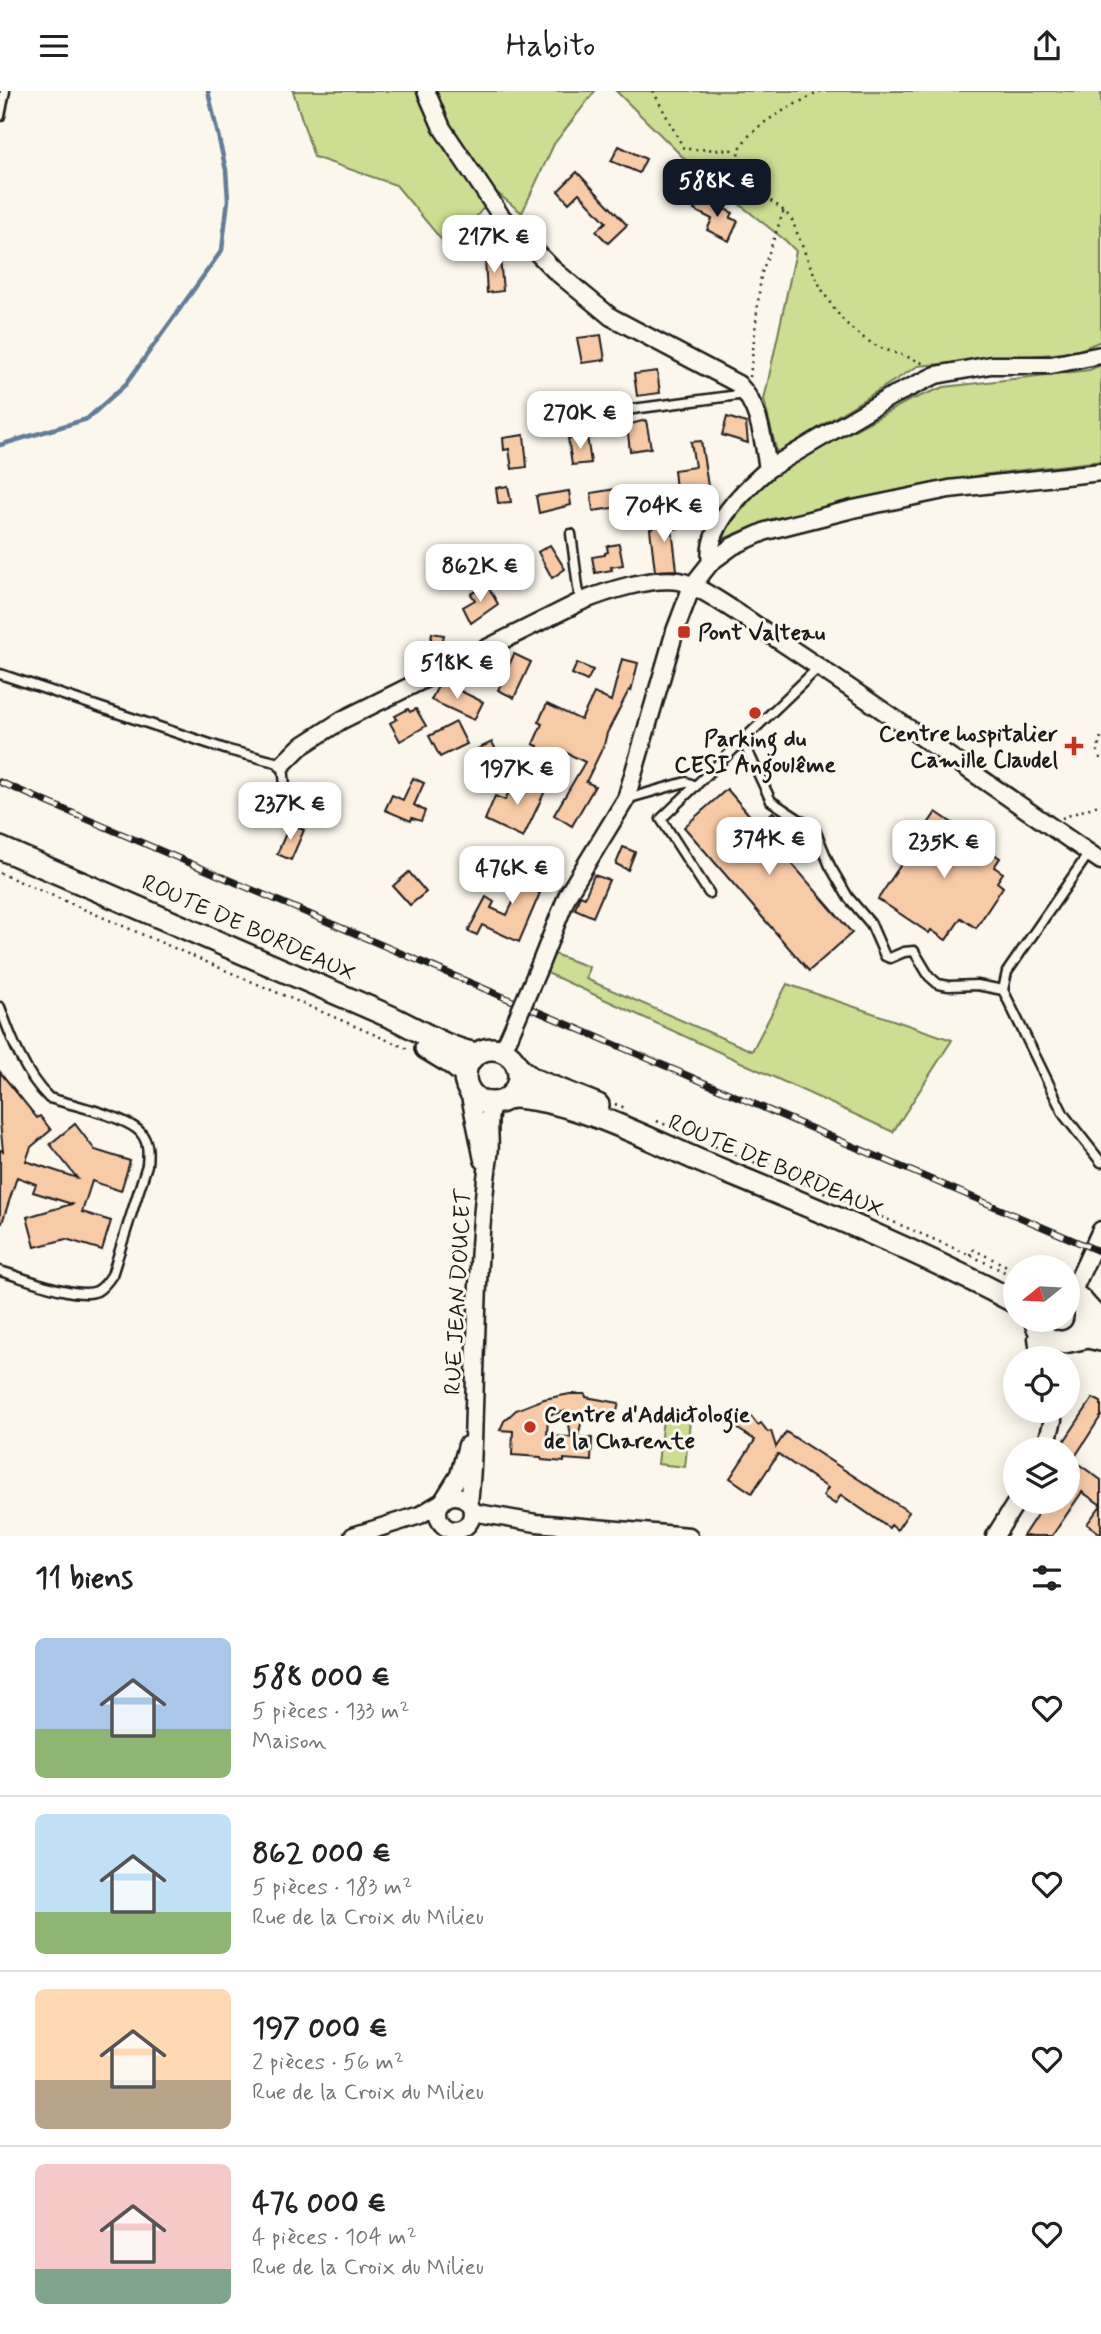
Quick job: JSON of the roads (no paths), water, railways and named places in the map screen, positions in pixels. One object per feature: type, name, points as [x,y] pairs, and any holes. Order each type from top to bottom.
[{"type":"main road","name":"ROUTE DE BORDEAUX","points":[[0,848],[391,1017],[447,1045],[477,1054]]},
{"type":"main road","name":"ROUTE DE BORDEAUX","points":[[0,860],[420,1045],[451,1063],[467,1082]]},
{"type":"main road","points":[[505,1044],[518,1068],[518,1084],[501,1100],[480,1100],[467,1082],[471,1059],[485,1050],[505,1044]]},
{"type":"main road","name":"ROUTE DE BORDEAUX","points":[[518,1068],[532,1079],[780,1181],[1003,1279]]},
{"type":"main road","name":"ROUTE DE BORDEAUX","points":[[501,1100],[540,1100],[617,1126],[931,1259],[1003,1296]]},
{"type":"main road","points":[[1080,1302],[1101,1320]]},
{"type":"main road","points":[[1062,1346],[1082,1331],[1086,1323],[1080,1310]]},
{"type":"main road","points":[[1044,1332],[1060,1346]]},
{"type":"main road","points":[[1064,1346],[1088,1337],[1101,1340]]},
{"type":"street","points":[[426,91],[442,128],[501,216],[554,270],[611,317],[738,384],[748,394],[763,436],[768,469]]},
{"type":"street","points":[[711,562],[709,550],[719,523],[754,481],[768,469],[890,397],[936,375],[990,365],[1051,365],[1101,355]]},
{"type":"street","points":[[505,1044],[568,894],[626,799],[675,631],[692,586],[711,562],[733,546],[766,531],[853,509],[949,489],[1101,472]]},
{"type":"street","points":[[283,764],[300,747],[342,720],[580,601],[660,580],[681,581],[744,617],[1095,857]]},
{"type":"street","name":"RUE JEAN DOUCET","points":[[467,1082],[486,1172]]},
{"type":"street","name":"RUE JEAN DOUCET","points":[[469,1519],[474,1467],[479,1266],[490,1141],[490,1109],[501,1100]]},
{"type":"street","points":[[1080,1281],[1101,1230]]},
{"type":"street","name":"RUE JEAN DOUCET","points":[[442,1501],[459,1475],[474,1415]]},
{"type":"street","points":[[357,1535],[420,1515],[449,1496],[460,1496],[469,1519]]},
{"type":"street","points":[[442,1501],[437,1514],[448,1530]]},
{"type":"street","points":[[995,1536],[1009,1514]]},
{"type":"street","points":[[357,1535],[420,1525],[448,1530],[461,1529],[469,1519]]},
{"type":"street","points":[[469,1519],[688,1536]]},
{"type":"lane","points":[[0,116],[5,91]]},
{"type":"lane","points":[[565,418],[748,394]]},
{"type":"lane","points":[[571,534],[580,601]]},
{"type":"lane","points":[[709,893],[661,820],[819,667]]},
{"type":"lane","points":[[0,674],[228,750],[283,764],[285,787],[281,812]]},
{"type":"lane","points":[[743,741],[771,801],[815,830],[830,866],[848,897],[871,924],[885,956],[890,958],[904,951],[914,951],[929,976],[938,984],[977,985],[1003,990]]},
{"type":"lane","points":[[626,799],[686,782],[696,786]]},
{"type":"lane","points":[[1095,857],[1007,972],[1003,990],[1064,1115],[1101,1162]]},
{"type":"lane","points":[[0,1007],[23,1059],[41,1090],[49,1098],[133,1126],[146,1141],[148,1152],[147,1165],[117,1263],[107,1283],[88,1293],[68,1291],[0,1271]]},
{"type":"waterway","points":[[0,445],[87,419],[126,384],[222,250],[228,200],[226,170],[208,91]]},
{"type":"railway","points":[[0,782],[1101,1252]]},
{"type":"place","name":"Pont Valteau","points":[[684,632]]},
{"type":"place","name":"Parking du CESI Angoulême","points":[[755,713]]},
{"type":"place","name":"Centre hospitalier Camille Claudel","points":[[1074,746]]},
{"type":"place","name":"Centre d'Addictologie de la Charente","points":[[530,1427]]}]
